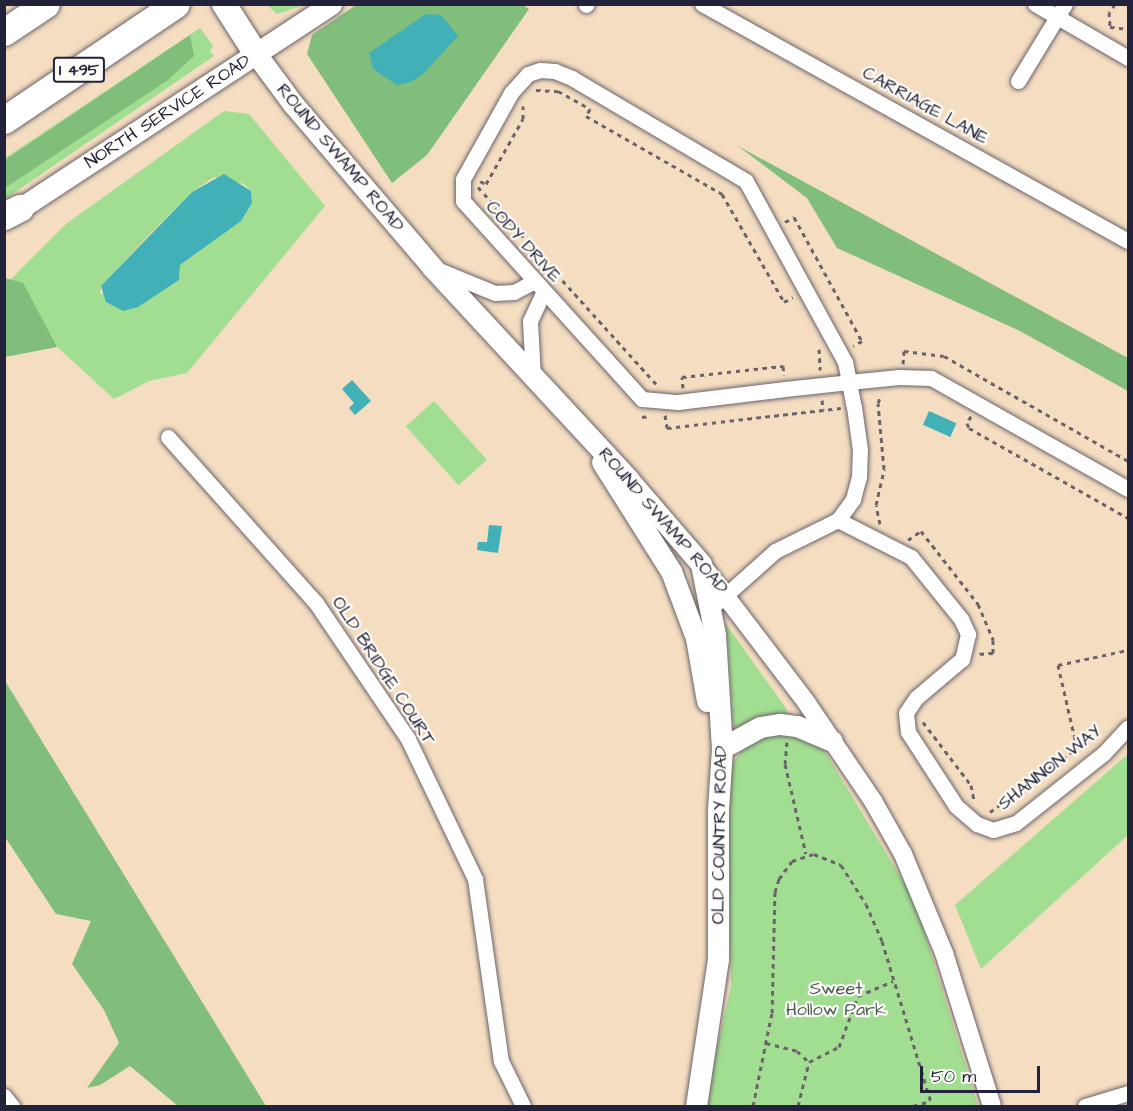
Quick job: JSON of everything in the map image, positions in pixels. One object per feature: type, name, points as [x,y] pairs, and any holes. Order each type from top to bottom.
[{"type":"highway","points":[[4,32],[46,4]]},
{"type":"highway","name":"I 495","points":[[4,120],[176,4]]},
{"type":"main road","name":"ROUND SWAMP ROAD","points":[[224,4],[256,54],[293,104],[432,267],[532,377],[586,432],[701,564]]},
{"type":"main road","name":"NORTH SERVICE ROAD","points":[[10,214],[331,4]]},
{"type":"main road","points":[[586,432],[617,490],[664,556],[696,638],[704,675],[718,810]]},
{"type":"main road","name":"OLD COUNTRY ROAD","points":[[696,1107],[718,959],[718,810],[722,748],[718,602],[701,564]]},
{"type":"main road","points":[[722,748],[760,727],[780,724],[797,726],[832,741]]},
{"type":"street","name":"CARRIAGE LANE","points":[[702,4],[1128,241]]},
{"type":"street","points":[[1035,4],[1061,11],[1128,58]]},
{"type":"street","points":[[1018,81],[1061,11]]},
{"type":"street","name":"CODY DRIVE","points":[[838,520],[853,499],[860,477],[854,407],[849,382],[845,362],[746,181],[555,71],[540,70],[519,82],[470,165],[461,190],[471,215],[642,399],[668,403],[849,382]]},
{"type":"street","points":[[432,267],[495,293],[538,287],[530,321],[532,377]]},
{"type":"street","points":[[849,382],[931,378],[1128,489]]},
{"type":"street","name":"OLD BRIDGE COURT","points":[[168,437],[316,603],[408,740],[475,879],[501,1061],[523,1107]]},
{"type":"street","points":[[696,638],[718,602],[775,551],[838,520]]},
{"type":"street","name":"SHANNON WAY","points":[[838,520],[911,557],[961,619],[968,634],[963,660],[915,698],[906,713],[908,732],[957,806],[977,824],[993,830],[1016,823],[1104,753],[1128,727]]},
{"type":"street","name":"ROUND SWAMP ROAD","points":[[718,602],[832,741],[873,801],[915,878],[944,953],[992,1107]]},
{"type":"street","points":[[1085,1107],[1128,1093]]},
{"type":"street","points":[[4,1096],[12,1107]]},
{"type":"path","points":[[1115,4],[1109,12],[1110,27],[1128,29]]},
{"type":"path","points":[[532,92],[544,88],[558,91],[590,109],[586,116],[722,194],[784,302],[796,298]]},
{"type":"path","points":[[524,102],[523,119],[486,184],[476,179],[473,182],[663,392]]},
{"type":"path","points":[[778,215],[783,223],[794,218],[862,341],[852,347],[855,356]]},
{"type":"path","points":[[819,339],[823,410]]},
{"type":"path","points":[[892,366],[902,365],[904,351],[944,356],[1128,461]]},
{"type":"path","points":[[680,390],[682,377],[783,366],[784,375],[788,378]]},
{"type":"path","points":[[642,417],[666,415],[667,428],[878,403],[883,390]]},
{"type":"path","points":[[968,411],[971,414],[969,428],[1128,518]]},
{"type":"path","points":[[788,731],[784,764],[806,855]]},
{"type":"path","points":[[753,1107],[766,1043],[776,974],[776,891],[784,870],[806,855],[824,856],[849,875],[882,941],[932,1107]]},
{"type":"path","points":[[809,1062],[840,1047],[858,996],[893,981]]},
{"type":"path","points":[[766,1043],[797,1051],[809,1062]]},
{"type":"path","points":[[798,1107],[809,1062]]},
{"type":"path","points":[[913,1107],[930,1101]]},
{"type":"green space","points":[[521,4],[529,9],[427,155],[392,183],[307,54],[312,35],[356,5]]},
{"type":"green space","points":[[267,5],[304,5],[277,14]]},
{"type":"green space","points":[[200,28],[213,46],[210,51],[214,56],[5,199],[5,158]]},
{"type":"green space","points":[[190,35],[194,56],[168,80],[5,188],[5,160]]},
{"type":"green space","points":[[224,111],[249,114],[325,206],[187,373],[149,381],[114,399],[5,299],[4,286],[66,224]],"holes":[[[214,177],[244,184],[251,191],[252,203],[240,221],[180,265],[179,280],[170,285],[100,294],[101,286],[192,192]]]},
{"type":"green space","points":[[738,146],[1128,358],[1128,391],[1020,331],[837,248],[807,198]]},
{"type":"green space","points":[[5,278],[23,283],[57,347],[5,357]]},
{"type":"green space","points":[[434,401],[487,460],[459,485],[406,426]]},
{"type":"green space","points":[[726,624],[786,708],[788,716],[736,728],[733,723]]},
{"type":"green space","points":[[4,681],[266,1106],[178,1106],[130,1066],[100,1085],[87,1088],[119,1043],[104,1010],[72,964],[91,921],[56,914],[5,837]]},
{"type":"green space","name":"Sweet Hollow Park","points":[[793,733],[824,750],[915,901],[978,1106],[704,1106],[731,986],[728,789],[731,766],[744,747],[768,735]]},
{"type":"green space","points":[[1128,754],[1128,835],[981,969],[955,905]]},
{"type":"water","points":[[426,14],[441,15],[458,36],[424,73],[411,82],[397,85],[373,69],[369,53]]},
{"type":"water","points":[[224,174],[251,191],[252,203],[241,221],[180,265],[179,280],[138,307],[123,311],[106,302],[101,286],[192,192]]},
{"type":"water","points":[[352,380],[371,401],[355,415],[349,408],[354,403],[342,389]]},
{"type":"water","points":[[929,411],[956,423],[950,437],[923,425]]},
{"type":"water","points":[[489,525],[502,526],[498,553],[477,550],[478,542],[487,542]]}]
